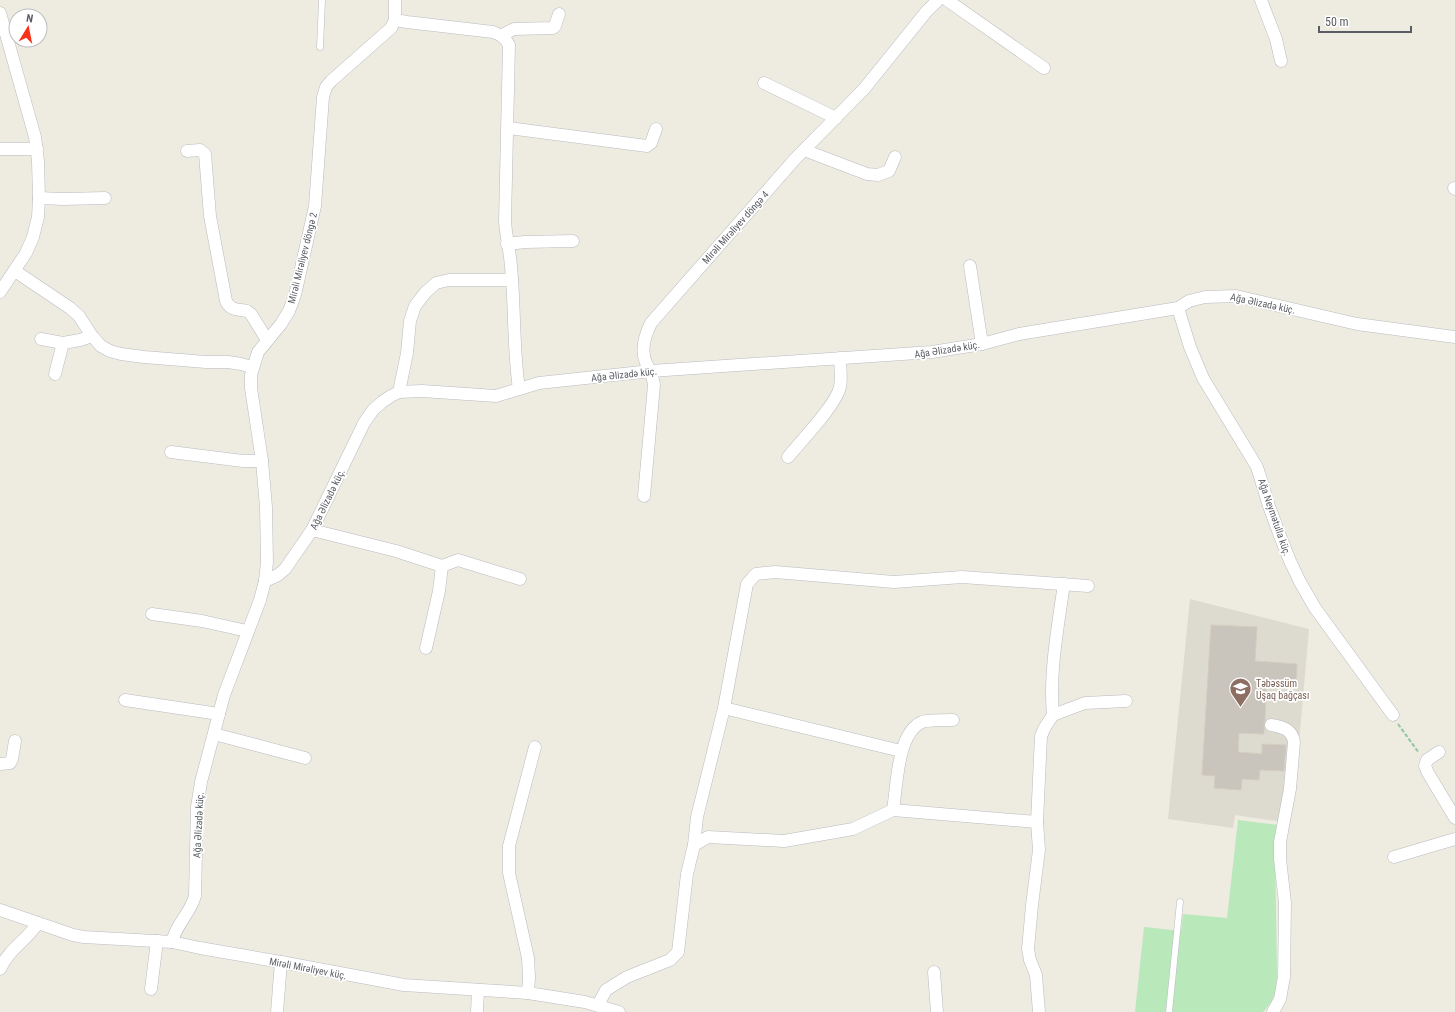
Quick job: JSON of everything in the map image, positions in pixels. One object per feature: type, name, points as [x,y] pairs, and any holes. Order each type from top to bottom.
[{"type":"street","points":[[395,0],[395,20],[493,32],[502,35],[507,40],[509,45],[505,221],[511,265],[517,378],[519,389]]},
{"type":"street","name":"Mirəli Mirəliyev döngə 4","points":[[644,496],[654,393],[654,378],[644,356],[643,347],[646,332],[651,323],[804,150],[864,89],[926,12],[938,0]]},
{"type":"street","points":[[947,0],[1044,68]]},
{"type":"street","points":[[1261,0],[1276,39],[1281,61]]},
{"type":"street","points":[[0,12],[7,32],[37,149],[39,198],[38,216],[33,237],[15,271],[0,292]]},
{"type":"street","points":[[502,35],[514,29],[552,28],[555,26],[559,14]]},
{"type":"street","name":"Mirəli Mirəliyev döngə 2","points":[[265,581],[267,562],[266,507],[262,461],[251,388],[252,367],[258,352],[281,324],[289,311],[295,295],[310,233],[317,189],[323,97],[326,87],[383,36],[391,28],[395,20]]},
{"type":"street","points":[[764,83],[836,118]]},
{"type":"street","points":[[508,128],[647,146],[651,143],[656,129]]},
{"type":"street","points":[[0,149],[37,149]]},
{"type":"street","points":[[187,151],[200,150],[205,154],[210,216],[228,306],[234,310],[248,311],[267,340]]},
{"type":"street","points":[[804,150],[867,174],[878,175],[889,171],[895,157]]},
{"type":"street","points":[[39,198],[105,198]]},
{"type":"street","points":[[507,244],[573,241]]},
{"type":"street","points":[[970,266],[982,344]]},
{"type":"street","points":[[15,271],[70,308],[79,316],[92,336],[101,346],[110,351],[122,354],[206,362],[228,362],[252,367]]},
{"type":"street","points":[[399,392],[407,353],[410,321],[415,306],[424,293],[436,283],[449,280],[512,280]]},
{"type":"street","name":"Ağa Əlizadə küç.","points":[[172,942],[178,925],[192,907],[195,896],[197,807],[201,782],[229,681],[260,600],[265,581],[278,575],[285,568],[312,530],[364,423],[373,410],[382,402],[399,392],[422,391],[496,396],[539,383],[651,371],[932,352],[982,344],[1019,334],[1178,308],[1189,301],[1205,297],[1236,296],[1357,324],[1455,337]]},
{"type":"street","name":"Ağa Neymətulla küç.","points":[[1178,308],[1190,346],[1203,378],[1257,467],[1280,536],[1300,582],[1315,608],[1393,716]]},
{"type":"street","points":[[41,339],[63,343],[92,336]]},
{"type":"street","points":[[56,374],[63,343]]},
{"type":"street","points":[[788,457],[830,406],[837,395],[840,386],[840,358]]},
{"type":"street","points":[[172,452],[243,461],[262,461]]},
{"type":"street","points":[[312,530],[396,551],[442,566],[458,560],[520,579]]},
{"type":"street","points":[[426,648],[439,591],[442,566]]},
{"type":"street","points":[[598,1005],[606,990],[627,977],[670,960],[678,952],[697,818],[724,708],[747,584],[756,574],[775,572],[894,582],[962,577],[1088,586]]},
{"type":"street","points":[[1053,715],[1051,696],[1064,584]]},
{"type":"street","points":[[152,614],[202,621],[247,631]]},
{"type":"street","points":[[125,700],[219,714]]},
{"type":"street","points":[[1040,1012],[1036,975],[1030,960],[1028,949],[1032,905],[1040,850],[1037,822],[1041,736],[1053,715],[1086,703],[1126,701]]},
{"type":"street","points":[[724,708],[901,751]]},
{"type":"street","points":[[894,810],[901,751],[909,733],[922,722],[953,720]]},
{"type":"street","points":[[1271,725],[1289,730],[1293,736],[1294,742],[1290,788],[1280,847],[1285,903],[1284,977],[1280,999],[1273,1012]]},
{"type":"street","points":[[214,734],[304,758]]},
{"type":"street","points":[[0,764],[10,763],[16,741]]},
{"type":"street","points":[[528,993],[528,958],[509,873],[509,846],[535,747]]},
{"type":"street","points":[[1439,752],[1428,760],[1425,766],[1455,818]]},
{"type":"street","points":[[694,845],[708,837],[784,841],[792,840],[853,829],[894,810],[1037,822]]},
{"type":"street","points":[[1394,857],[1455,839]]},
{"type":"street","name":"Mirəli Mirəliyev küç.","points":[[0,910],[73,934],[90,937],[172,942],[404,985],[528,993],[585,1002],[619,1012]]},
{"type":"street","points":[[0,969],[4,959],[31,933],[38,923]]},
{"type":"street","points":[[151,989],[157,941]]},
{"type":"street","points":[[277,1012],[281,962]]},
{"type":"street","points":[[934,972],[938,1012]]},
{"type":"street","points":[[477,1012],[478,990]]},
{"type":"lane","points":[[320,47],[322,0]]},
{"type":"lane","points":[[1169,1012],[1180,902]]},
{"type":"path","points":[[1393,716],[1416,751],[1428,760]]},
{"type":"shaded area","name":"Təbəssüm Uşaq bağçası","points":[[1190,599],[1309,629],[1295,788],[1290,823],[1235,815],[1233,828],[1168,819]]},
{"type":"green space","points":[[1238,820],[1279,825],[1275,853],[1277,973],[1276,990],[1271,1003],[1263,1012],[1135,1012],[1144,927],[1181,931],[1183,914],[1227,918]]},
{"type":"building","points":[[1211,625],[1257,627],[1255,661],[1297,664],[1296,688],[1266,687],[1264,734],[1239,733],[1238,752],[1262,754],[1262,744],[1286,745],[1284,771],[1260,770],[1259,780],[1242,779],[1241,790],[1214,788],[1215,776],[1202,775]]},
{"type":"place","name":"Təbəssüm Uşaq bağçası","points":[[1241,708]]}]
